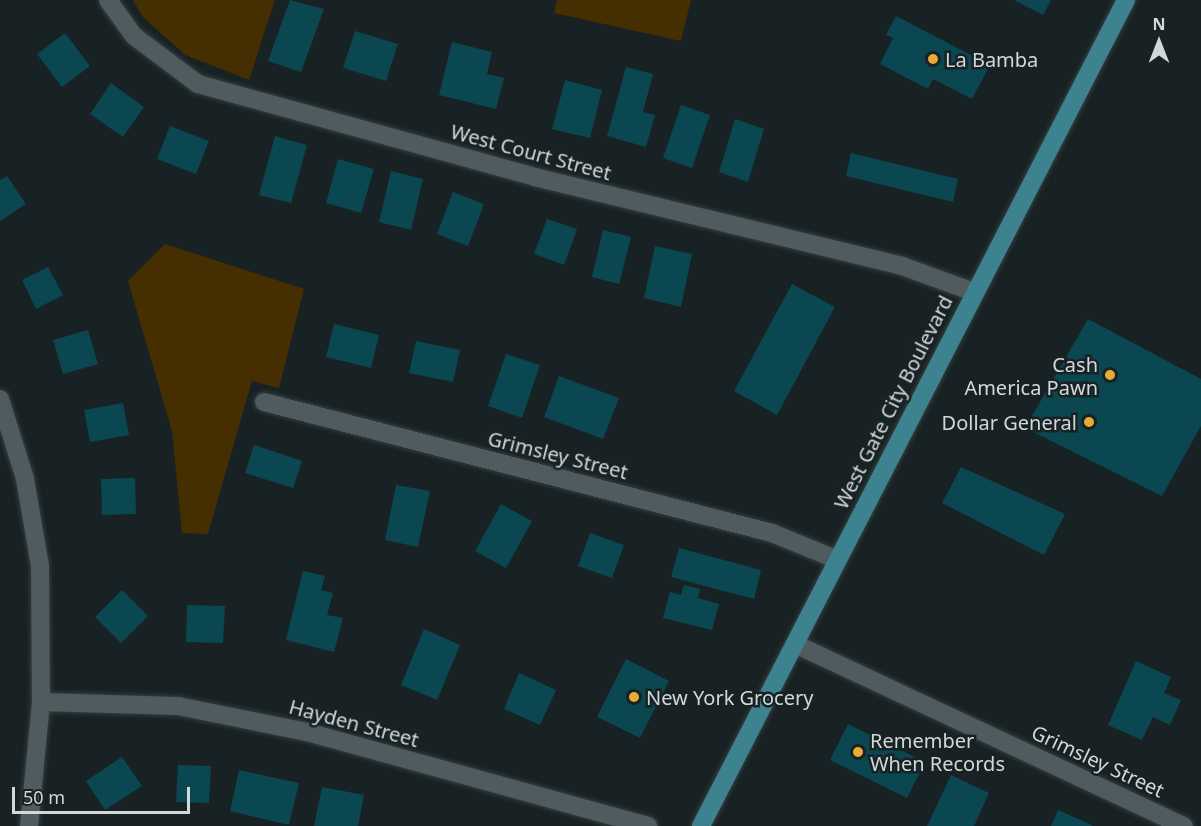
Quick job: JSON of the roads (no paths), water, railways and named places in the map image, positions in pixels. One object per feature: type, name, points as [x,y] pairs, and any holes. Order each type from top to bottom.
[{"type":"main road","name":"West Gate City Boulevard","points":[[701,826],[797,645],[974,292],[1126,0]]},
{"type":"street","name":"West Court Street","points":[[108,0],[134,36],[198,84],[535,177],[902,266],[974,292]]},
{"type":"street","points":[[0,399],[25,479],[40,566],[41,702],[29,826]]},
{"type":"street","name":"Grimsley Street","points":[[264,402],[772,533],[838,560]]},
{"type":"street","name":"Grimsley Street","points":[[797,645],[1184,826]]},
{"type":"street","name":"Hayden Street","points":[[41,702],[178,706],[283,727],[648,826]]},
{"type":"place","name":"La Bamba","points":[[933,59]]},
{"type":"place","name":"Cash America Pawn","points":[[1110,375]]},
{"type":"place","name":"Dollar General","points":[[1089,422]]},
{"type":"place","name":"New York Grocery","points":[[634,697]]},
{"type":"place","name":"Remember When Records","points":[[858,752]]}]
